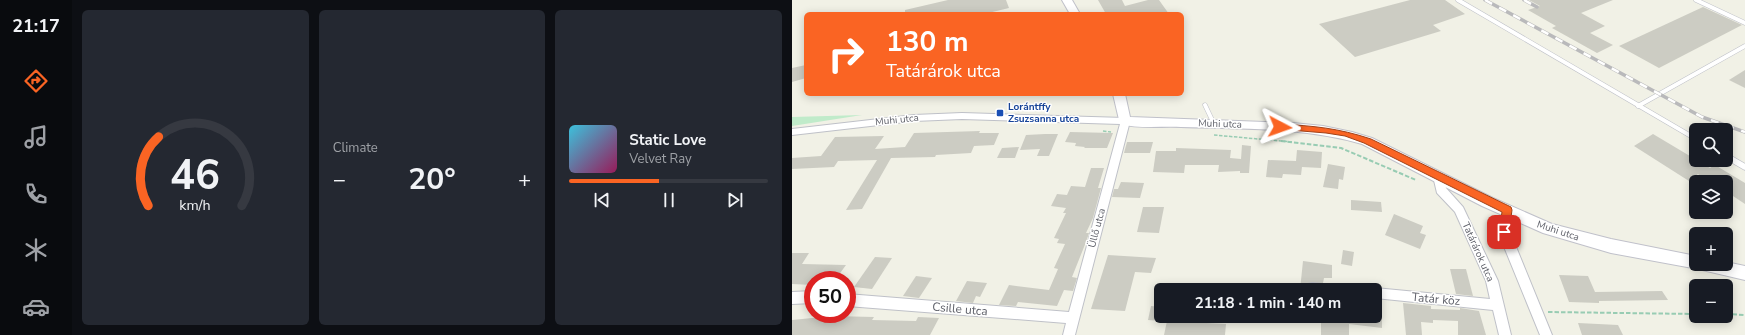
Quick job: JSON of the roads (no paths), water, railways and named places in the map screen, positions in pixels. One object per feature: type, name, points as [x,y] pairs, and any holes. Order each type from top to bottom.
[{"type":"main road","points":[[1067,0],[1074,12]]},
{"type":"main road","points":[[1120,96],[1125,121]]},
{"type":"main road","name":"Muhi utca","points":[[1125,121],[1326,130],[1346,134],[1368,141],[1529,221],[1570,235],[1689,262]]},
{"type":"main road","points":[[1733,270],[1745,272]]},
{"type":"street","name":"Muhi utca","points":[[792,132],[914,118],[962,116],[1125,121]]},
{"type":"street","name":"Üllő utca","points":[[1069,335],[1125,121]]},
{"type":"street","name":"Tatárárok utca","points":[[1438,176],[1441,190],[1459,210],[1492,281],[1505,335]]},
{"type":"street","points":[[1507,210],[1504,232],[1546,335]]},
{"type":"street","name":"Tatár köz","points":[[1382,295],[1497,305]]},
{"type":"street","points":[[792,298],[804,297]]},
{"type":"street","name":"Csille utca","points":[[856,301],[1073,318]]},
{"type":"lane","points":[[1458,0],[1689,135]]},
{"type":"lane","points":[[1696,0],[1745,23]]},
{"type":"lane","points":[[1638,106],[1745,46]]},
{"type":"lane","points":[[1205,105],[1214,124]]},
{"type":"lane","points":[[1733,160],[1745,167]]},
{"type":"railway","points":[[1485,0],[1702,117],[1745,132]]},
{"type":"railway","points":[[1524,0],[1537,7]]},
{"type":"place","name":"Lorántffy Zsuzsanna utca","points":[[1000,113]]}]
